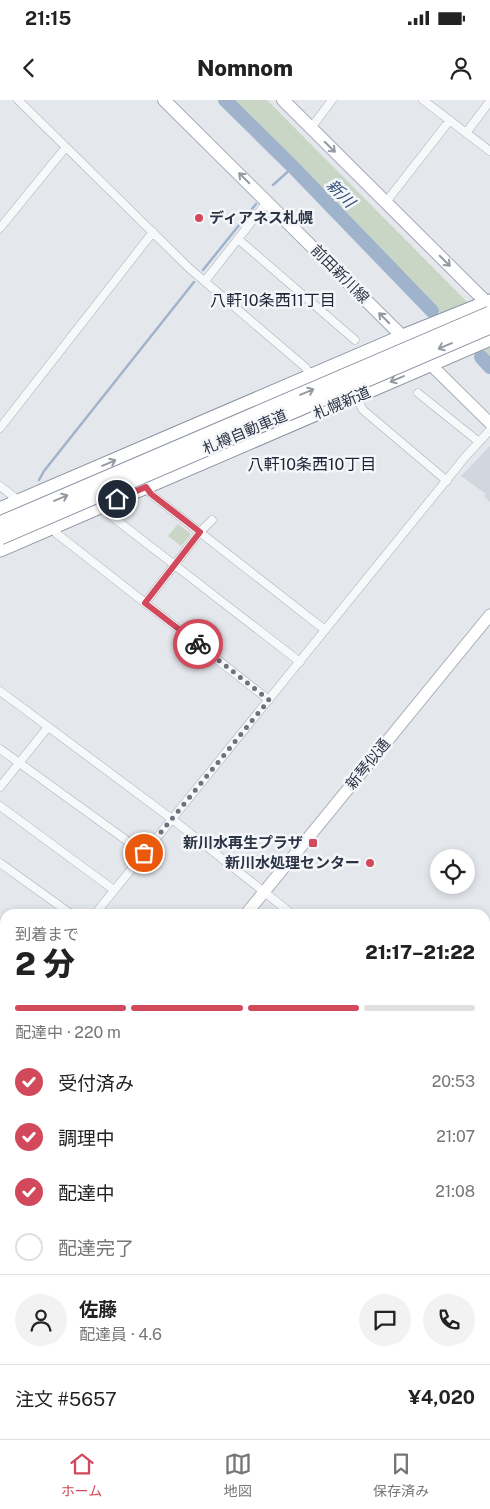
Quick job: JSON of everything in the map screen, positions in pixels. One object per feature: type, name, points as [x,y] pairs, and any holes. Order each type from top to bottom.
[{"type":"highway","points":[[0,510],[403,337],[489,304]]},
{"type":"highway","name":"札樽自動車道","points":[[0,524],[489,304]]},
{"type":"highway","name":"札樽自動車道","points":[[0,537],[490,326]]},
{"type":"highway","name":"札幌新道","points":[[0,549],[490,338]]},
{"type":"main road","name":"前田新川線","points":[[164,100],[431,365]]},
{"type":"main road","points":[[283,100],[489,304]]},
{"type":"street","points":[[18,100],[205,281],[305,367],[312,377]]},
{"type":"street","points":[[311,128],[332,100]]},
{"type":"street","points":[[423,100],[490,151]]},
{"type":"street","points":[[466,133],[490,101]]},
{"type":"street","points":[[386,202],[450,120]]},
{"type":"street","points":[[0,228],[66,147]]},
{"type":"street","points":[[205,281],[267,202]]},
{"type":"street","points":[[0,428],[153,232]]},
{"type":"street","points":[[238,239],[355,340]]},
{"type":"street","points":[[431,365],[490,423]]},
{"type":"street","points":[[418,393],[479,442]]},
{"type":"street","points":[[356,397],[363,410],[447,480]]},
{"type":"street","points":[[98,909],[447,480],[490,430]]},
{"type":"street","points":[[0,486],[53,526],[56,532],[269,700]]},
{"type":"street","points":[[146,487],[151,494],[325,630]]},
{"type":"street","points":[[102,505],[110,515],[300,662]]},
{"type":"street","points":[[145,603],[200,532],[212,520]]},
{"type":"street","name":"新琴似通","points":[[250,909],[490,614]]},
{"type":"street","points":[[0,691],[172,819],[286,909]]},
{"type":"street","points":[[0,788],[48,727]]},
{"type":"street","points":[[0,749],[144,853]]},
{"type":"street","points":[[0,806],[114,890]]},
{"type":"street","points":[[0,863],[64,909]]},
{"type":"shaded area","points":[[490,446],[490,502],[484,496],[486,494],[461,476]]},
{"type":"green space","points":[[230,100],[267,100],[490,325],[490,361],[433,306],[311,178]]},
{"type":"green space","points":[[178,524],[190,533],[190,536],[181,546],[168,536]]},
{"type":"waterway","name":"新川","points":[[225,100],[293,167],[432,311]]},
{"type":"waterway","points":[[273,185],[293,167]]},
{"type":"waterway","points":[[203,270],[256,204]]},
{"type":"waterway","points":[[39,480],[44,471],[194,282]]},
{"type":"waterway","name":"新川","points":[[481,357],[490,367]]},
{"type":"way so far","points":[[144,853],[269,700],[198,644]]},
{"type":"place","name":"ディアネス札幌","points":[[199,218]]},
{"type":"place","name":"新川水再生プラザ","points":[[313,843]]},
{"type":"place","name":"新川水処理センター","points":[[370,863]]},
{"type":"district","name":"八軒10条西11丁目","points":[[273,300]]},
{"type":"district","name":"八軒10条西10丁目","points":[[312,464]]},
{"type":"route","points":[[117,499],[146,487],[151,494],[200,532],[145,603],[198,644]]}]
